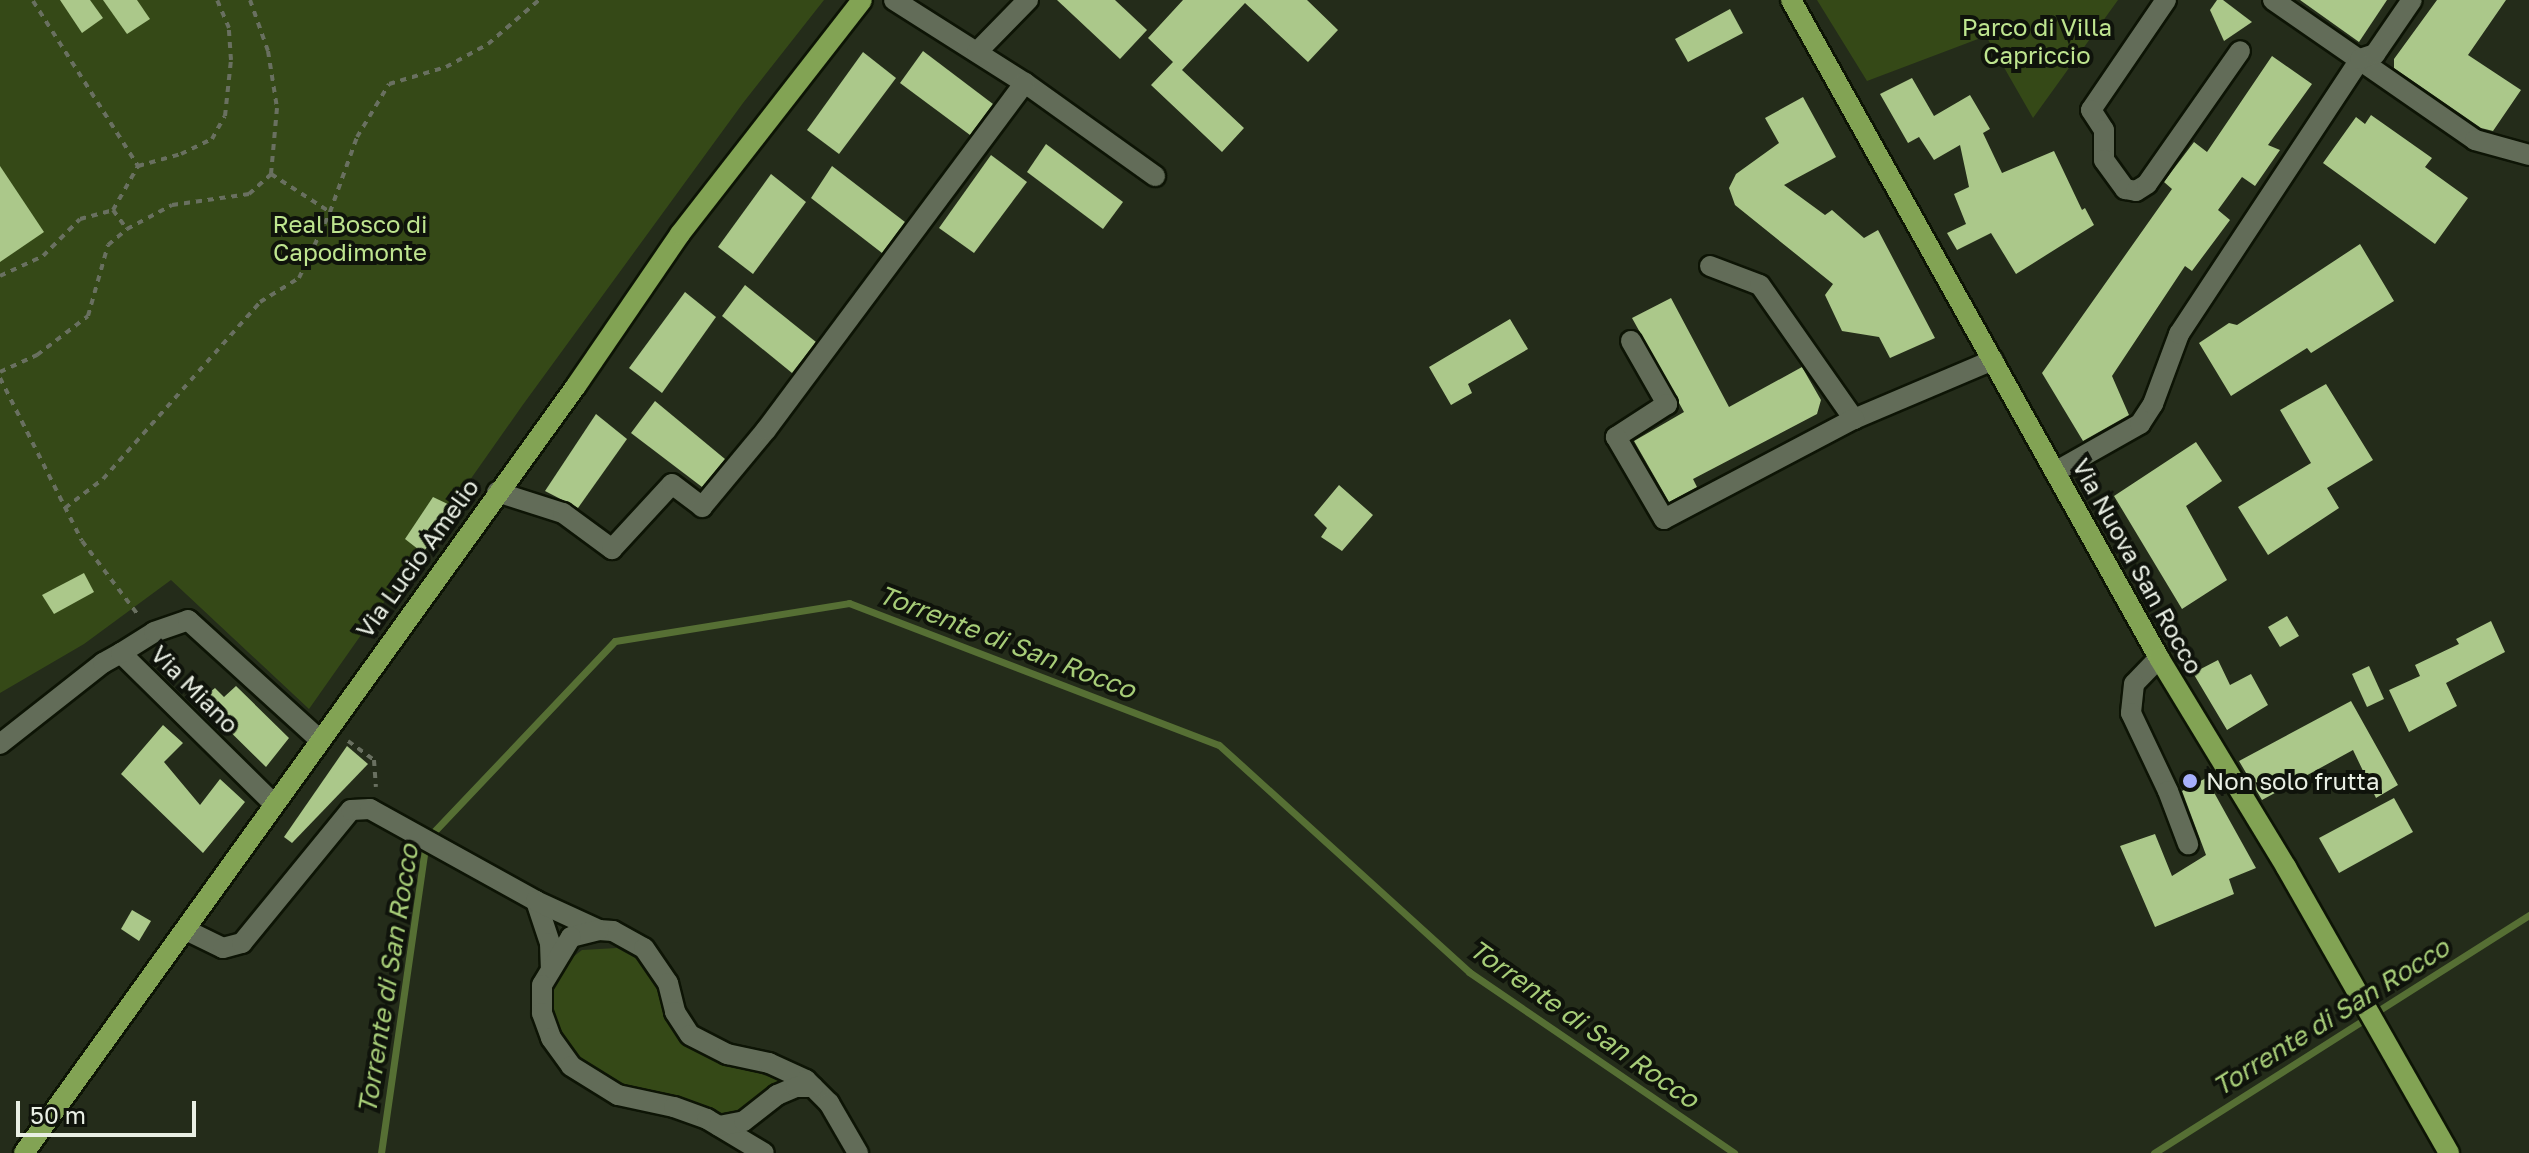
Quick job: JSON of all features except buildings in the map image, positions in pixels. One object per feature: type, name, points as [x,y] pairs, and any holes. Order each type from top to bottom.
[{"type":"main road","name":"Via Lucio Amelio","points":[[24,1153],[576,386],[690,221],[862,0]]},
{"type":"main road","name":"Via Nuova San Rocco","points":[[1791,0],[2159,658],[2310,907],[2449,1153]]},
{"type":"street","points":[[894,0],[1025,83],[1155,176]]},
{"type":"street","points":[[977,52],[1028,0]]},
{"type":"street","points":[[2166,0],[2091,110],[2104,130],[2104,160],[2125,189],[2136,191],[2147,184],[2240,51]]},
{"type":"street","points":[[2273,0],[2475,140],[2529,155]]},
{"type":"street","points":[[2055,472],[2140,424],[2153,404],[2179,334],[2360,59],[2375,54],[2412,0]]},
{"type":"street","points":[[497,492],[563,513],[612,549],[672,484],[702,507],[766,430],[1025,83]]},
{"type":"street","points":[[1710,266],[1760,285],[1854,419]]},
{"type":"street","points":[[1631,341],[1667,404],[1616,437],[1664,519],[1854,419],[1993,360]]},
{"type":"street","name":"Via Miano","points":[[274,804],[121,653],[154,632],[188,620],[319,739]]},
{"type":"street","points":[[0,744],[103,663],[121,653]]},
{"type":"street","points":[[2159,658],[2134,684],[2131,713],[2168,791],[2188,844]]},
{"type":"street","points":[[186,930],[223,948],[242,943],[351,810],[373,800],[536,901],[599,930]]},
{"type":"street","points":[[536,901],[550,943],[551,969]]},
{"type":"street","points":[[764,1153],[719,1126],[674,1107],[618,1095],[571,1066],[551,1038],[542,1013],[542,985],[571,937],[599,930],[613,931],[644,948],[668,983],[675,1012],[690,1035],[727,1054],[769,1063],[813,1087],[829,1103],[858,1153]]},
{"type":"street","points":[[719,1126],[744,1121],[777,1095],[796,1087],[813,1087]]},
{"type":"path","points":[[0,276],[43,256],[80,219],[113,210],[138,166],[181,154],[212,139],[225,116],[230,50],[229,28],[217,0]]},
{"type":"path","points":[[0,372],[37,355],[88,316],[108,245],[127,229],[172,205],[249,194],[271,174],[277,108],[268,51],[250,0]]},
{"type":"path","points":[[65,508],[103,479],[260,302],[299,278],[330,212],[357,137],[389,84],[446,67],[488,44],[539,0]]},
{"type":"path","points":[[33,1],[138,166]]},
{"type":"path","points":[[271,174],[330,212]]},
{"type":"path","points":[[113,210],[127,229]]},
{"type":"path","points":[[0,378],[82,541],[124,600],[154,632]]},
{"type":"path","points":[[343,737],[374,760],[373,800]]},
{"type":"green space","name":"Real Bosco di Capodimonte","points":[[0,0],[824,0],[743,103],[522,406],[309,709],[171,580],[84,644],[0,693]]},
{"type":"green space","name":"Parco di Villa Capriccio","points":[[1817,0],[2118,0],[2033,118],[1986,36],[1867,81]]},
{"type":"green space","points":[[617,948],[648,965],[658,977],[663,1002],[723,1060],[789,1084],[733,1118],[712,1116],[629,1090],[585,1067],[558,1040],[550,1012],[549,986],[561,966],[582,950]]},
{"type":"waterway","name":"Torrente di San Rocco","points":[[381,1153],[426,840],[615,641],[849,603],[1219,745],[1469,972],[1734,1153]]},
{"type":"waterway","name":"Torrente di San Rocco","points":[[2154,1153],[2529,915]]},
{"type":"place","name":"Non solo frutta","points":[[2190,781]]}]
